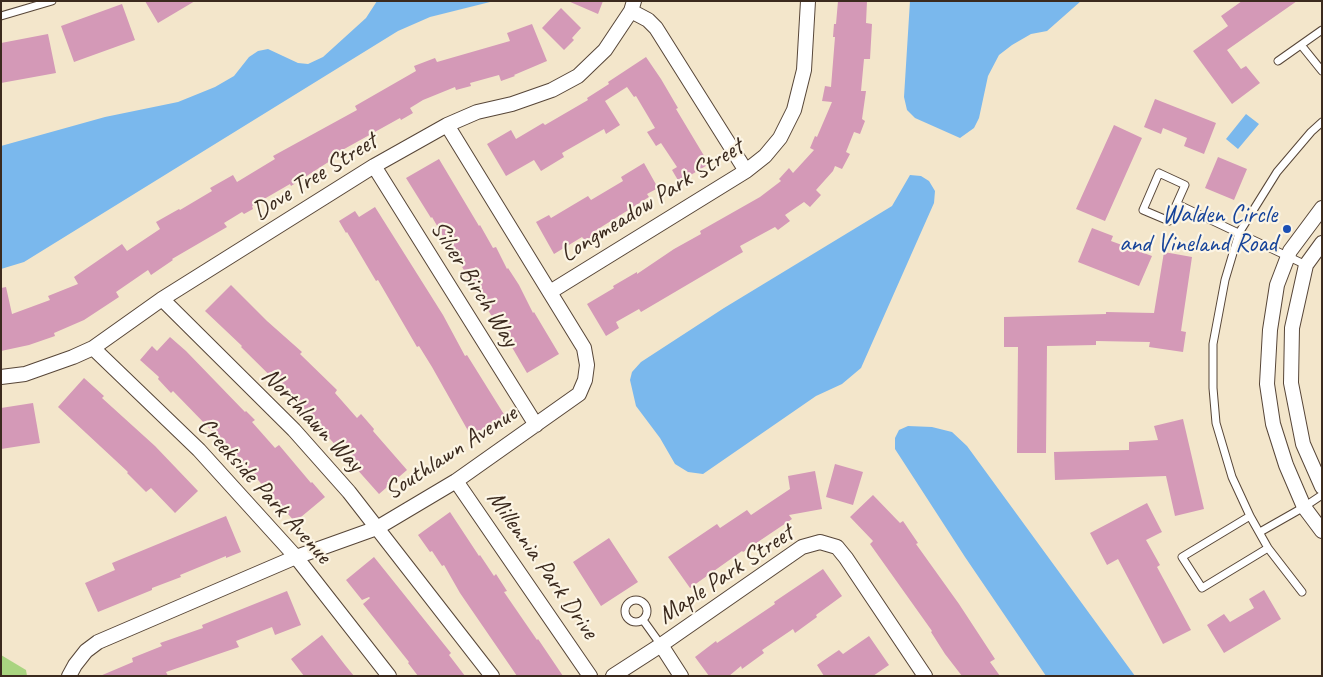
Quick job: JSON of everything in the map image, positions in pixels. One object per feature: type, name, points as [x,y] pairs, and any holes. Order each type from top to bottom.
[{"type":"street","name":"Longmeadow Park Street","points":[[550,292],[746,171],[765,156],[780,138],[794,110],[804,70],[808,1]]},
{"type":"street","points":[[632,6],[656,28],[746,171]]},
{"type":"street","name":"Dove Tree Street","points":[[1,378],[25,374],[93,348],[162,299],[374,166],[447,125],[477,112],[512,104],[578,76],[605,50],[632,6]]},
{"type":"street","name":"Southlawn Avenue","points":[[69,676],[75,664],[86,651],[98,642],[296,557],[377,528],[456,480],[579,394],[585,380],[587,365],[584,348],[447,125]]},
{"type":"street","name":"Silver Birch Way","points":[[374,166],[536,425]]},
{"type":"street","points":[[1322,208],[1290,251],[1277,285],[1270,330],[1267,384],[1273,424],[1286,466],[1304,507],[1322,531]]},
{"type":"street","points":[[1322,243],[1306,265],[1292,328],[1292,383],[1303,444],[1322,487]]},
{"type":"street","name":"Northlawn Way","points":[[162,299],[294,430],[350,492],[492,676]]},
{"type":"street","name":"Creekside Park Avenue","points":[[93,348],[199,450],[296,557],[389,676]]},
{"type":"street","name":"Millennia Park Drive","points":[[456,480],[590,676]]},
{"type":"street","name":"Maple Park Street","points":[[613,676],[661,646],[802,547],[820,542],[837,547],[846,558],[925,676]]},
{"type":"street","points":[[661,646],[682,676]]},
{"type":"lane","points":[[1,16],[52,1]]},
{"type":"lane","points":[[1278,61],[1322,30]]},
{"type":"lane","points":[[1302,45],[1322,71]]},
{"type":"lane","points":[[1302,592],[1268,548],[1250,516],[1232,477],[1216,424],[1213,388],[1213,344],[1225,280],[1239,233],[1277,172],[1322,122]]},
{"type":"lane","points":[[1159,173],[1185,185],[1177,204],[1169,221],[1143,210],[1159,173]]},
{"type":"lane","points":[[1177,204],[1306,265]]},
{"type":"lane","points":[[1260,532],[1322,495]]},
{"type":"lane","points":[[1250,516],[1182,557],[1202,588],[1268,548]]},
{"type":"lane","points":[[642,620],[661,646]]},
{"type":"green space","points":[[1,655],[26,670],[27,676],[1,676]]},
{"type":"water","points":[[377,1],[494,1],[430,17],[398,31],[24,262],[1,269],[1,146],[105,117],[178,102],[215,87],[234,76],[249,57],[258,51],[268,49],[298,63],[308,64],[323,57],[366,18]]},
{"type":"water","points":[[910,1],[1081,1],[1047,31],[1031,34],[999,55],[988,76],[979,118],[974,128],[960,138],[915,118],[907,110],[904,97]]},
{"type":"water","points":[[1246,114],[1259,124],[1238,149],[1226,139]]},
{"type":"water","points":[[910,175],[921,176],[929,181],[935,191],[934,203],[861,368],[842,384],[816,396],[703,474],[688,472],[675,464],[660,438],[636,406],[630,380],[632,372],[641,362],[724,308],[892,206]]},
{"type":"water","points":[[908,426],[932,427],[952,432],[967,446],[1135,676],[1046,676],[965,557],[895,449],[895,438],[899,430]]},
{"type":"building","points":[[145,1],[195,1],[158,23]]},
{"type":"building","points":[[568,1],[603,1],[598,14]]},
{"type":"building","points":[[838,1],[867,1],[866,23],[872,24],[870,59],[864,59],[861,91],[866,91],[862,119],[865,121],[860,134],[854,132],[846,152],[850,154],[842,169],[835,166],[833,171],[816,190],[821,195],[810,207],[804,202],[785,215],[790,221],[778,230],[775,227],[740,246],[743,252],[641,312],[639,309],[616,322],[619,328],[606,336],[587,304],[614,288],[613,286],[637,272],[637,274],[674,249],[701,234],[700,231],[760,197],[781,181],[779,179],[789,168],[793,173],[814,150],[810,148],[815,136],[817,137],[832,102],[822,101],[825,86],[831,87],[835,37],[833,37],[834,24],[836,24]]},
{"type":"building","points":[[1242,1],[1297,1],[1227,50],[1241,69],[1246,66],[1260,83],[1232,104],[1193,51],[1228,26],[1221,16]]},
{"type":"building","points":[[122,4],[135,40],[74,62],[61,26]]},
{"type":"building","points":[[561,8],[581,28],[572,38],[574,40],[564,50],[542,28]]},
{"type":"building","points":[[532,24],[547,61],[501,81],[499,75],[470,83],[471,86],[456,90],[455,87],[423,100],[410,108],[413,113],[401,120],[400,118],[328,158],[330,161],[291,186],[290,184],[252,206],[253,209],[244,214],[242,212],[224,223],[227,227],[172,259],[151,275],[148,270],[116,292],[119,297],[84,320],[54,333],[55,336],[29,345],[1,351],[1,288],[6,287],[12,314],[50,300],[48,296],[78,284],[74,277],[122,244],[127,251],[160,229],[156,222],[212,191],[210,188],[233,175],[237,182],[275,159],[273,156],[357,110],[355,106],[416,71],[414,66],[435,58],[437,62],[510,41],[507,33]]},
{"type":"building","points":[[48,34],[56,73],[1,83],[1,43]]},
{"type":"building","points":[[646,57],[661,79],[678,108],[676,109],[709,164],[679,182],[672,170],[677,167],[661,143],[656,146],[647,132],[655,128],[636,96],[634,97],[627,87],[605,101],[620,125],[606,134],[604,129],[562,153],[564,157],[541,171],[534,160],[506,176],[487,144],[511,130],[516,139],[543,123],[545,125],[588,100],[587,98],[609,84],[608,82]]},
{"type":"building","points":[[1155,99],[1216,123],[1204,154],[1184,146],[1187,138],[1163,128],[1161,134],[1144,127]]},
{"type":"building","points":[[1114,125],[1142,138],[1105,221],[1076,209]]},
{"type":"building","points":[[1218,157],[1247,169],[1234,200],[1205,188]]},
{"type":"building","points":[[439,159],[493,248],[496,247],[507,269],[519,285],[533,313],[559,354],[527,373],[432,217],[406,178]]},
{"type":"building","points":[[644,163],[658,188],[647,194],[649,197],[595,231],[597,234],[585,241],[582,237],[554,254],[536,222],[549,215],[551,218],[588,196],[591,200],[623,181],[621,177]]},
{"type":"building","points":[[375,207],[443,315],[465,356],[467,355],[505,416],[471,436],[432,367],[419,346],[417,347],[378,280],[376,281],[339,221],[355,211],[359,217]]},
{"type":"building","points":[[1092,228],[1113,236],[1111,241],[1152,256],[1139,286],[1078,262]]},
{"type":"building","points":[[1164,252],[1192,257],[1181,331],[1186,332],[1183,352],[1149,347],[1150,342],[1096,341],[1096,345],[1047,346],[1046,453],[1017,453],[1018,347],[1004,347],[1004,317],[1106,314],[1106,312],[1154,313]]},
{"type":"building","points":[[231,285],[302,352],[300,354],[337,390],[335,393],[357,418],[361,414],[374,429],[373,431],[407,470],[379,494],[315,420],[205,311]]},
{"type":"building","points":[[170,337],[255,420],[252,422],[275,448],[279,445],[325,497],[295,522],[244,464],[140,360],[152,346],[157,351]]},
{"type":"building","points":[[84,378],[104,396],[102,398],[155,446],[198,491],[175,513],[151,488],[146,492],[128,472],[58,407]]},
{"type":"building","points":[[33,403],[40,443],[1,449],[1,408]]},
{"type":"building","points":[[1183,419],[1204,509],[1175,516],[1166,476],[1055,480],[1054,452],[1129,450],[1129,442],[1158,440],[1154,426]]},
{"type":"building","points":[[835,464],[863,472],[853,505],[826,497]]},
{"type":"building","points":[[815,471],[822,509],[789,515],[792,519],[742,551],[690,588],[668,557],[717,524],[720,528],[747,510],[751,515],[790,489],[788,476]]},
{"type":"building","points":[[873,495],[900,523],[903,521],[918,543],[916,544],[995,659],[990,662],[1000,676],[962,676],[945,654],[932,631],[870,544],[873,541],[850,517]]},
{"type":"building","points":[[1147,503],[1162,532],[1146,540],[1160,565],[1157,567],[1191,630],[1163,644],[1118,559],[1107,565],[1090,533]]},
{"type":"building","points":[[450,512],[479,556],[494,576],[496,574],[507,591],[504,592],[563,676],[517,676],[460,593],[444,565],[442,566],[418,535]]},
{"type":"building","points":[[226,516],[241,552],[226,558],[226,556],[180,575],[181,577],[98,612],[85,583],[115,570],[112,563]]},
{"type":"building","points":[[609,538],[638,582],[601,606],[573,562]]},
{"type":"building","points":[[374,557],[451,653],[449,655],[465,676],[418,676],[408,663],[363,604],[370,598],[362,600],[346,580]]},
{"type":"building","points":[[823,569],[842,596],[795,633],[793,629],[762,650],[764,653],[742,669],[741,666],[729,676],[709,676],[695,657],[716,641],[717,643],[775,604],[774,602]]},
{"type":"building","points":[[1264,590],[1281,619],[1224,653],[1207,625],[1224,614],[1230,622],[1254,608],[1249,599]]},
{"type":"building","points":[[287,591],[301,625],[275,635],[272,627],[236,641],[239,647],[166,672],[168,676],[100,676],[133,662],[132,658],[162,646],[160,643],[203,628],[202,625]]},
{"type":"building","points":[[322,635],[354,676],[304,676],[291,659]]},
{"type":"building","points":[[869,636],[889,665],[873,676],[824,676],[817,665],[839,650],[843,654]]},
{"type":"place","name":"Walden Circle and Vineland Road","points":[[1287,229]]}]
